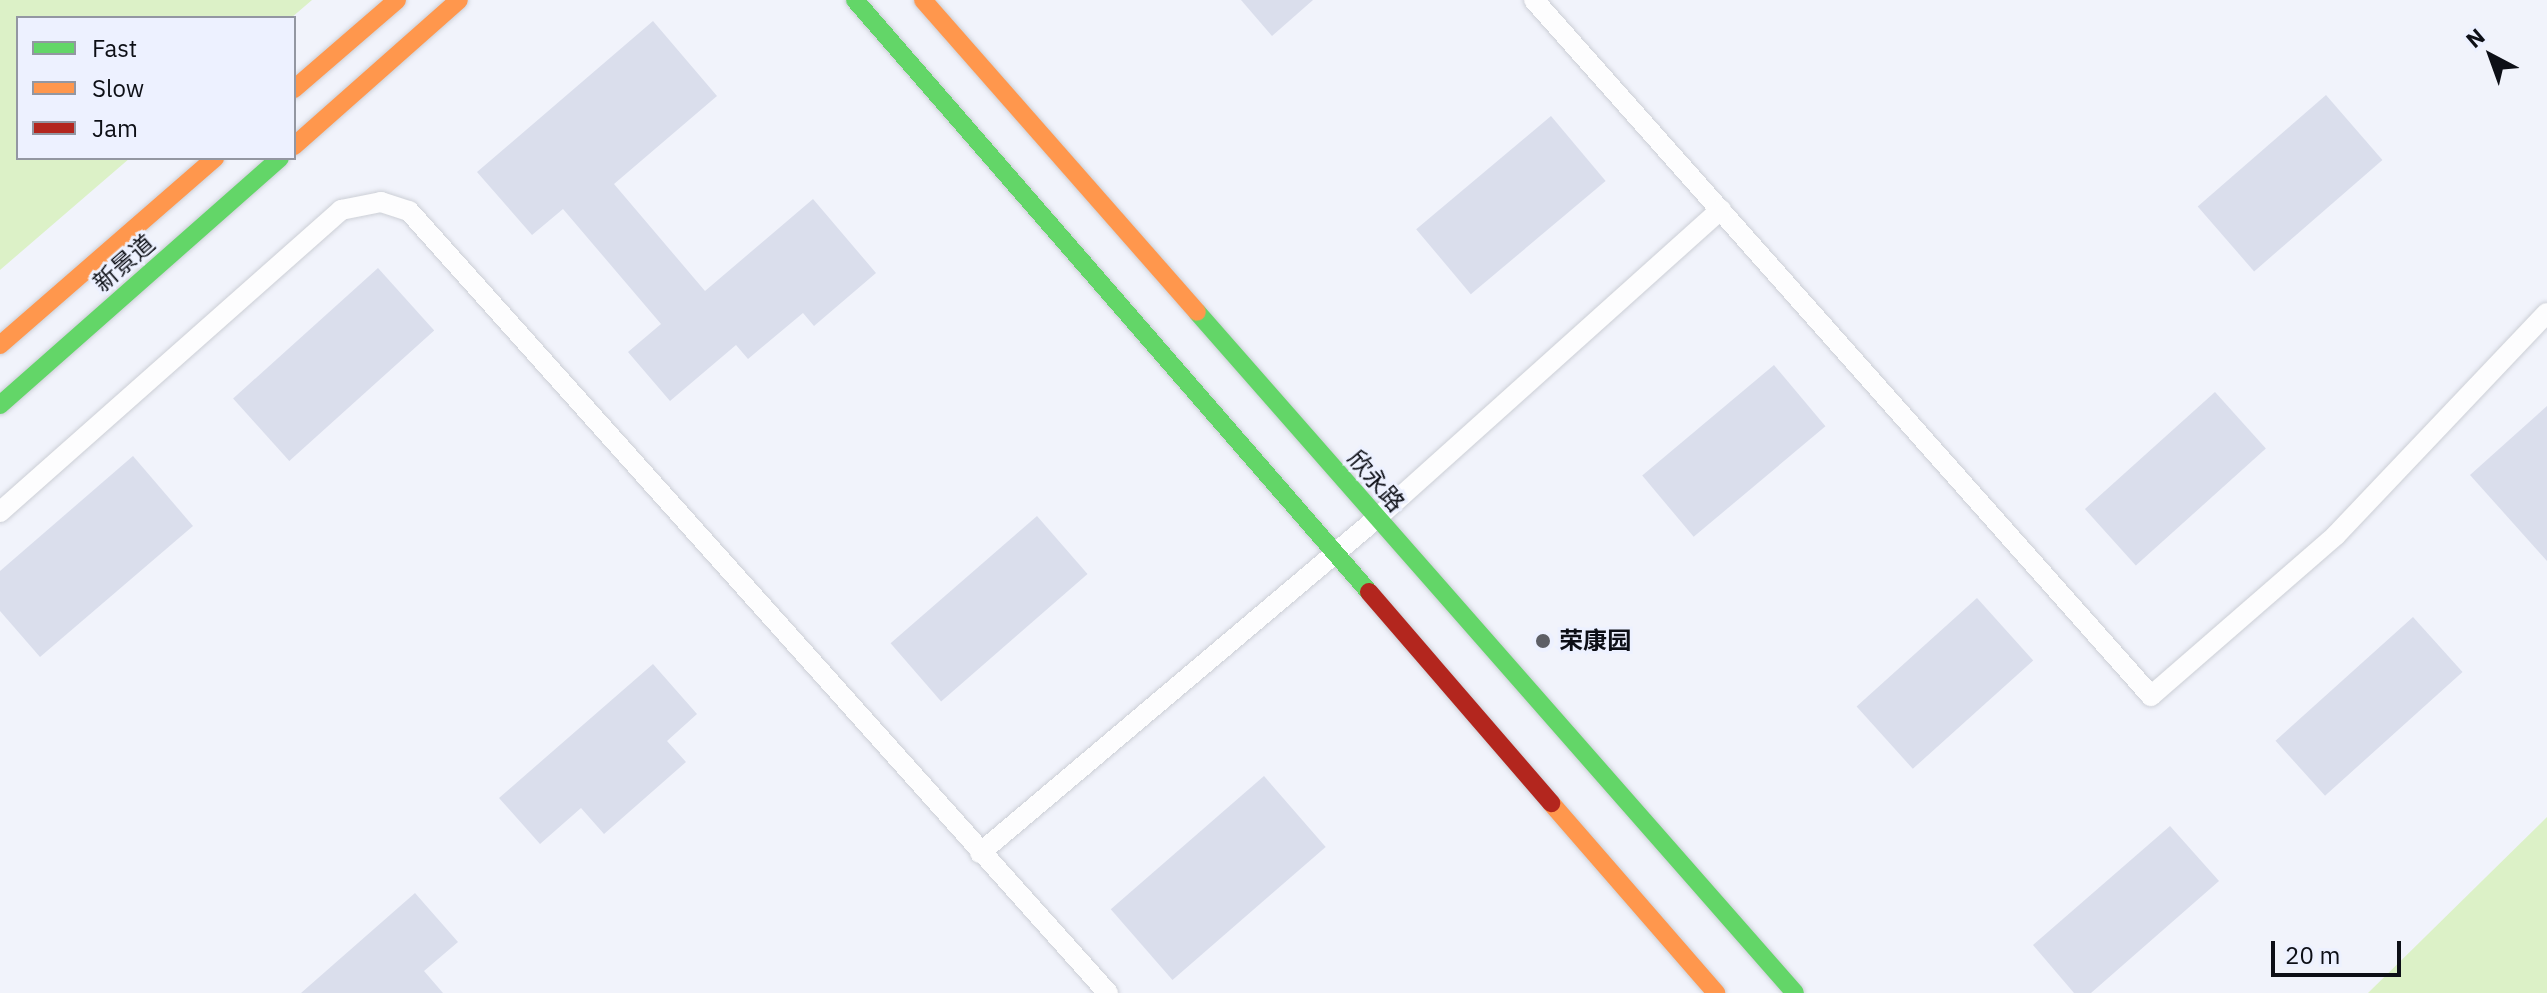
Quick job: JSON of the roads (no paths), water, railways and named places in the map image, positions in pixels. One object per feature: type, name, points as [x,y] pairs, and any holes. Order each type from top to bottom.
[{"type":"street","points":[[296,87],[397,0]]},
{"type":"street","points":[[296,144],[459,0]]},
{"type":"street","points":[[855,0],[1337,552],[1716,993]]},
{"type":"street","name":"欣永路","points":[[923,0],[1795,993]]},
{"type":"street","name":"新景道","points":[[0,345],[213,160]]},
{"type":"street","name":"新景道","points":[[0,405],[278,160]]},
{"type":"lane","points":[[1534,0],[2151,696],[2336,535],[2547,313]]},
{"type":"lane","points":[[0,512],[341,210],[381,202],[409,211],[1108,993]]},
{"type":"lane","points":[[980,853],[1377,518],[1721,209]]},
{"type":"place","name":"荣康园","points":[[1543,641]]}]
